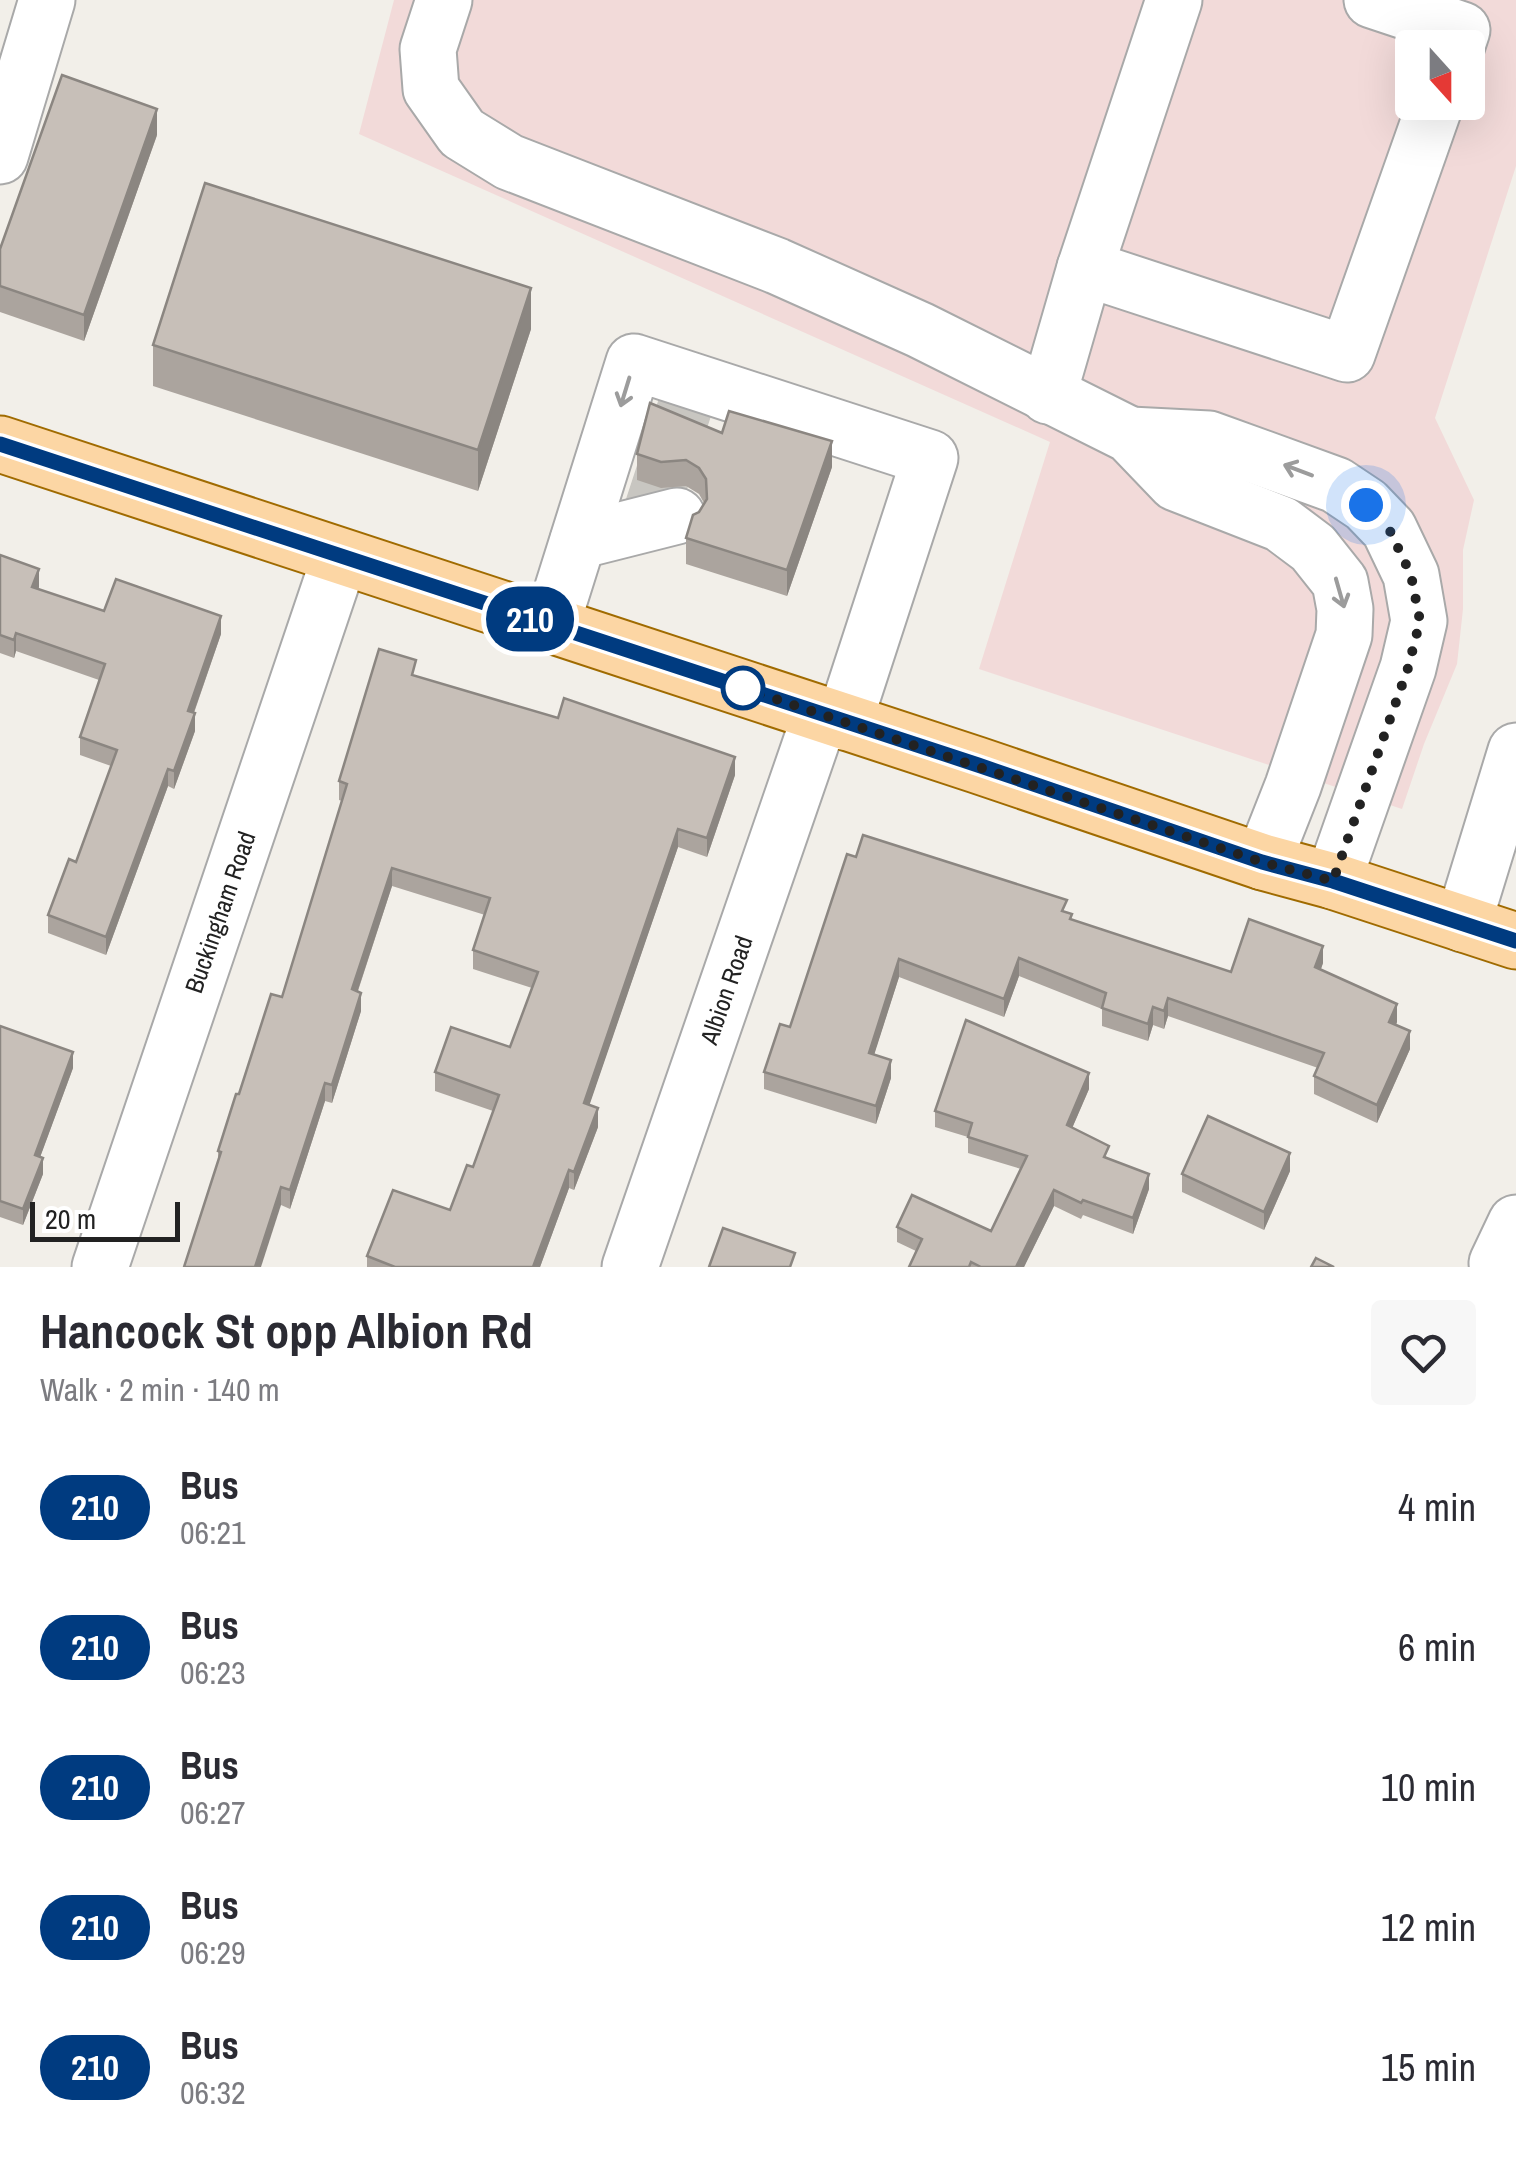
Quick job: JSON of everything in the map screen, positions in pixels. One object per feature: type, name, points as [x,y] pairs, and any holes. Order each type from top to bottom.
[{"type":"main road","points":[[0,444],[1262,862],[1516,941]]},
{"type":"street","points":[[0,156],[47,0]]},
{"type":"street","points":[[444,0],[428,49],[431,89],[462,133],[510,162],[778,266],[902,322],[1130,435],[1176,483],[1281,524],[1313,548],[1340,582],[1344,635],[1293,786],[1262,862]]},
{"type":"street","points":[[1048,396],[1174,0]]},
{"type":"street","points":[[1372,0],[1462,30]]},
{"type":"street","points":[[1086,268],[1347,354],[1430,120]]},
{"type":"street","points":[[551,626],[634,362],[927,468]]},
{"type":"street","points":[[687,401],[927,468]]},
{"type":"street","points":[[1130,435],[1210,439],[1336,484],[1366,505],[1389,529],[1411,575],[1420,621],[1408,668],[1333,881]]},
{"type":"street","name":"Albion Road","points":[[630,1267],[927,468]]},
{"type":"street","points":[[578,541],[664,514]]},
{"type":"street","name":"Buckingham Road","points":[[100,1267],[340,557]]},
{"type":"street","points":[[1463,924],[1516,752]]},
{"type":"street","points":[[1504,1267],[1497,1263],[1516,1222]]},
{"type":"shaded area","points":[[394,0],[1516,0],[1516,166],[1435,418],[1474,500],[1463,550],[1463,609],[1457,664],[1402,809],[979,669],[1050,442],[359,134]]},
{"type":"building","points":[[62,75],[157,109],[84,315],[0,286],[0,249]]},
{"type":"building","points":[[205,183],[531,288],[478,450],[153,345]]},
{"type":"building","points":[[650,403],[722,433],[729,411],[832,441],[787,570],[686,538],[693,515],[707,499],[706,479],[699,468],[686,460],[661,462],[637,454]]},
{"type":"building","points":[[0,555],[39,569],[32,587],[104,611],[116,579],[221,616],[188,711],[195,713],[174,771],[168,769],[106,937],[48,915],[69,859],[76,862],[117,750],[80,737],[105,664],[16,633],[14,640],[0,635]]},
{"type":"building","points":[[379,649],[416,660],[412,675],[558,718],[564,698],[735,757],[707,838],[678,829],[584,1103],[598,1108],[574,1172],[569,1170],[533,1267],[395,1267],[367,1256],[393,1190],[450,1210],[467,1165],[473,1167],[499,1095],[435,1072],[451,1027],[510,1047],[538,972],[473,950],[490,898],[392,868],[352,989],[361,993],[332,1085],[325,1083],[290,1190],[281,1187],[255,1267],[184,1267],[271,994],[282,997],[347,784],[339,781]]},
{"type":"building","points":[[863,835],[1067,900],[1062,911],[1072,914],[1070,919],[1231,972],[1249,919],[1323,946],[1315,967],[1397,1004],[1389,1022],[1410,1031],[1377,1105],[1314,1076],[1324,1053],[1168,998],[1164,1011],[1153,1007],[1148,1024],[1102,1008],[1106,993],[1019,958],[1004,999],[899,959],[869,1053],[891,1060],[876,1106],[764,1072],[780,1024],[790,1027],[847,854],[856,857]]},
{"type":"building","points":[[966,1020],[1089,1073],[1067,1125],[1109,1146],[1104,1157],[1149,1174],[1133,1218],[1083,1200],[1081,1203],[1054,1190],[1016,1267],[981,1267],[971,1262],[969,1267],[909,1267],[922,1239],[897,1227],[912,1195],[991,1231],[1027,1156],[968,1137],[972,1123],[935,1111]]},
{"type":"building","points":[[0,1026],[73,1052],[35,1155],[43,1158],[23,1209],[0,1201]]},
{"type":"building","points":[[1208,1116],[1290,1153],[1264,1212],[1182,1174]]},
{"type":"building","points":[[723,1228],[795,1253],[790,1267],[709,1267]]},
{"type":"building","points":[[1316,1258],[1334,1267],[1311,1267]]},
{"type":"tunnel","points":[[651,511],[687,401]]},
{"type":"bus line","name":"210","points":[[0,444],[1262,862],[1516,941]]},
{"type":"route","points":[[743,688],[1262,862],[1333,881],[1408,668],[1420,621],[1411,575],[1389,529],[1366,505]]}]
